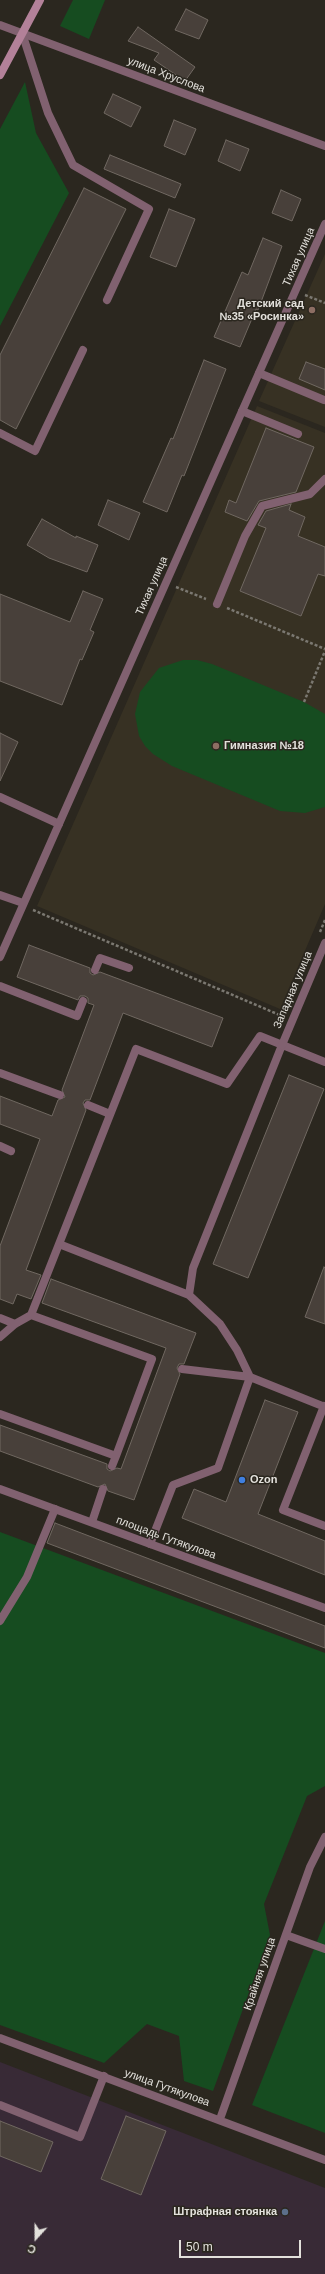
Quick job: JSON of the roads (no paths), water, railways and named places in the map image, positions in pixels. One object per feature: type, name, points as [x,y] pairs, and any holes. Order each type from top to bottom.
[{"type":"main road","points":[[0,75],[40,0]]},
{"type":"street","name":"улица Хруслова","points":[[0,25],[325,146]]},
{"type":"street","points":[[22,33],[48,113],[73,165],[149,209],[106,300]]},
{"type":"street","name":"Тихая улица","points":[[0,957],[325,224]]},
{"type":"street","points":[[0,433],[35,451],[83,350]]},
{"type":"street","points":[[259,373],[324,400]]},
{"type":"street","points":[[242,411],[298,434]]},
{"type":"street","points":[[217,604],[245,536],[262,506],[310,494],[325,479]]},
{"type":"street","points":[[0,797],[59,824]]},
{"type":"street","points":[[0,895],[23,903]]},
{"type":"street","name":"Западная улица","points":[[189,1295],[193,1268],[282,1045],[325,943]]},
{"type":"street","points":[[95,970],[100,958],[129,968]]},
{"type":"street","points":[[0,986],[77,1016],[83,1001]]},
{"type":"street","points":[[0,1337],[15,1324],[31,1315],[136,1049],[227,1084],[260,1036],[325,1062]]},
{"type":"street","points":[[0,1073],[60,1095]]},
{"type":"street","points":[[88,1105],[110,1114]]},
{"type":"street","points":[[0,1146],[11,1151]]},
{"type":"street","points":[[59,1244],[189,1295],[220,1324],[237,1350],[250,1377],[218,1468],[173,1485],[150,1544]]},
{"type":"street","points":[[31,1315],[161,1362]]},
{"type":"street","points":[[0,1318],[15,1324]]},
{"type":"street","points":[[112,1466],[152,1359]]},
{"type":"street","points":[[182,1369],[250,1377],[324,1407],[283,1510],[325,1526]]},
{"type":"street","points":[[0,1414],[116,1456]]},
{"type":"street","name":"площадь Гутякулова","points":[[0,1489],[325,1608]]},
{"type":"street","points":[[92,1522],[103,1489]]},
{"type":"street","points":[[0,1621],[27,1577],[55,1509]]},
{"type":"street","name":"Крайняя улица","points":[[220,2119],[310,1867],[325,1837]]},
{"type":"street","points":[[286,1935],[325,1949]]},
{"type":"street","name":"улица Гутякулова","points":[[0,2038],[220,2119],[325,2160]]},
{"type":"street","points":[[0,2105],[80,2137],[104,2076]]},
{"type":"place","name":"Детский сад №35 «Росинка»","points":[[312,310]]},
{"type":"place","name":"Гимназия №18","points":[[216,746]]},
{"type":"place","name":"Ozon","points":[[242,1480]]},
{"type":"place","name":"Штрафная стоянка","points":[[285,2212]]}]
